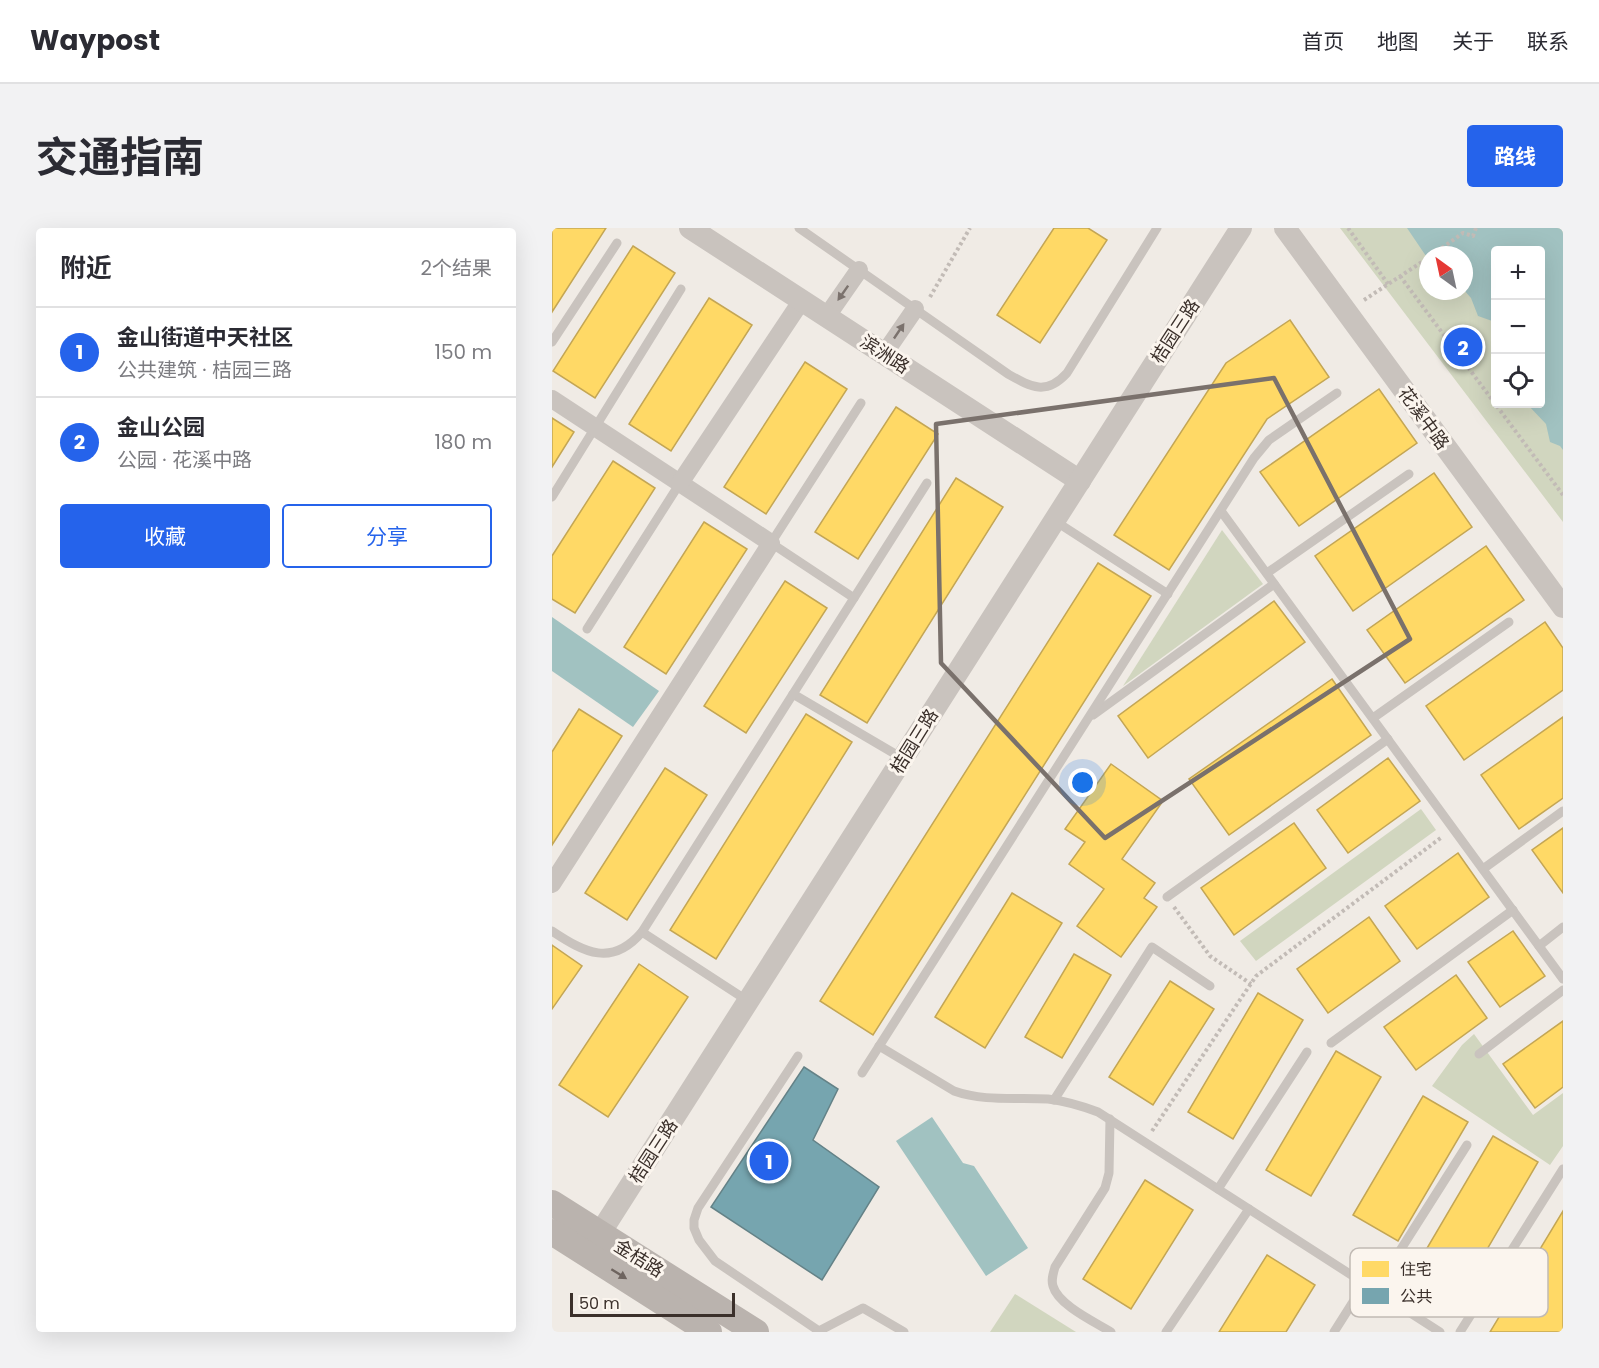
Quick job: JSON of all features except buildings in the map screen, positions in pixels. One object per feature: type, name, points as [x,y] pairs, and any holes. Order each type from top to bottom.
[{"type":"main road","name":"金桔路","points":[[552,1203],[594,1244],[756,1332]]},
{"type":"main road","points":[[552,1232],[594,1244],[710,1332]]},
{"type":"street","name":"滨洲路","points":[[690,228],[1080,481]]},
{"type":"street","name":"桔园三路","points":[[594,1244],[1241,228]]},
{"type":"street","name":"花溪中路","points":[[1285,228],[1563,607]]},
{"type":"street","points":[[827,316],[859,270]]},
{"type":"street","points":[[680,483],[802,300]]},
{"type":"street","points":[[884,354],[918,311]]},
{"type":"street","points":[[552,399],[771,543],[552,884]]},
{"type":"lane","points":[[800,228],[1008,374],[1029,386],[1046,388],[1062,380],[1067,373],[1157,228]]},
{"type":"lane","points":[[552,342],[617,243]]},
{"type":"lane","points":[[552,497],[681,289]]},
{"type":"lane","points":[[862,1073],[1254,458],[1269,440],[1337,393]]},
{"type":"lane","points":[[854,598],[771,543],[861,403]]},
{"type":"lane","points":[[1267,573],[1409,474]]},
{"type":"lane","points":[[587,629],[680,483]]},
{"type":"lane","points":[[552,931],[572,944],[596,954],[623,950],[642,932],[927,483]]},
{"type":"lane","points":[[1221,511],[1563,979]]},
{"type":"lane","points":[[1054,521],[1168,594]]},
{"type":"lane","points":[[1089,718],[1275,584]]},
{"type":"lane","points":[[1372,718],[1509,622]]},
{"type":"lane","points":[[793,694],[903,759]]},
{"type":"lane","points":[[1167,897],[1388,739]]},
{"type":"lane","points":[[1483,869],[1563,811]]},
{"type":"lane","points":[[1331,1043],[1513,910]]},
{"type":"lane","points":[[1539,946],[1563,927]]},
{"type":"lane","points":[[642,932],[749,1001]]},
{"type":"lane","points":[[1054,1100],[1152,947],[1210,986]]},
{"type":"lane","points":[[1479,1054],[1563,990]]},
{"type":"lane","points":[[879,1046],[954,1091],[965,1095],[1005,1100],[1054,1100],[1081,1105],[1110,1119],[1350,1273]]},
{"type":"lane","points":[[1218,1189],[1308,1052]]},
{"type":"lane","points":[[798,1056],[698,1208],[694,1228],[699,1240],[715,1260],[818,1331],[863,1308],[904,1332]]},
{"type":"lane","points":[[1110,1119],[1109,1173],[1105,1188],[1055,1267],[1052,1277],[1057,1295],[1065,1303],[1111,1332]]},
{"type":"lane","points":[[1402,1248],[1467,1145]]},
{"type":"lane","points":[[1516,1248],[1560,1182],[1563,1169]]},
{"type":"lane","points":[[1166,1332],[1250,1209]]},
{"type":"lane","points":[[1335,1332],[1350,1308]]},
{"type":"lane","points":[[1417,1317],[1440,1332]]},
{"type":"lane","points":[[1460,1332],[1470,1317]]},
{"type":"path","points":[[918,311],[970,228]]},
{"type":"path","points":[[1348,228],[1388,284]]},
{"type":"path","points":[[1445,246],[1463,233],[1473,236],[1476,228]]},
{"type":"path","points":[[1346,311],[1419,264]]},
{"type":"path","points":[[1400,276],[1563,495]]},
{"type":"path","points":[[1145,1141],[1256,975],[1453,829]]},
{"type":"path","points":[[1167,897],[1210,956],[1251,984]]},
{"type":"highlighted area","points":[[1274,378],[1410,639],[1105,838],[941,663],[936,424]]},
{"type":"green space","points":[[1340,228],[1563,228],[1563,522]]},
{"type":"green space","points":[[1222,530],[1263,584],[1123,686]]},
{"type":"green space","points":[[1421,809],[1436,830],[1256,961],[1240,941]]},
{"type":"green space","points":[[1474,1034],[1533,1115],[1563,1093],[1563,1146],[1550,1165],[1432,1086],[1462,1045]]},
{"type":"green space","points":[[1015,1294],[1076,1332],[990,1332]]},
{"type":"water","points":[[1407,228],[1563,228],[1563,450],[1560,446],[1550,442],[1546,424],[1531,408],[1545,408],[1545,246],[1491,246],[1491,321],[1478,316],[1472,300],[1473,246],[1419,246]]},
{"type":"water","points":[[552,617],[659,691],[633,727],[552,671]]},
{"type":"water","points":[[932,1117],[963,1163],[974,1166],[1028,1248],[986,1276],[896,1141]]},
{"type":"place","name":"金山公园","points":[[1463,347]]},
{"type":"place","name":"金山街道中天社区","points":[[769,1161]]}]
